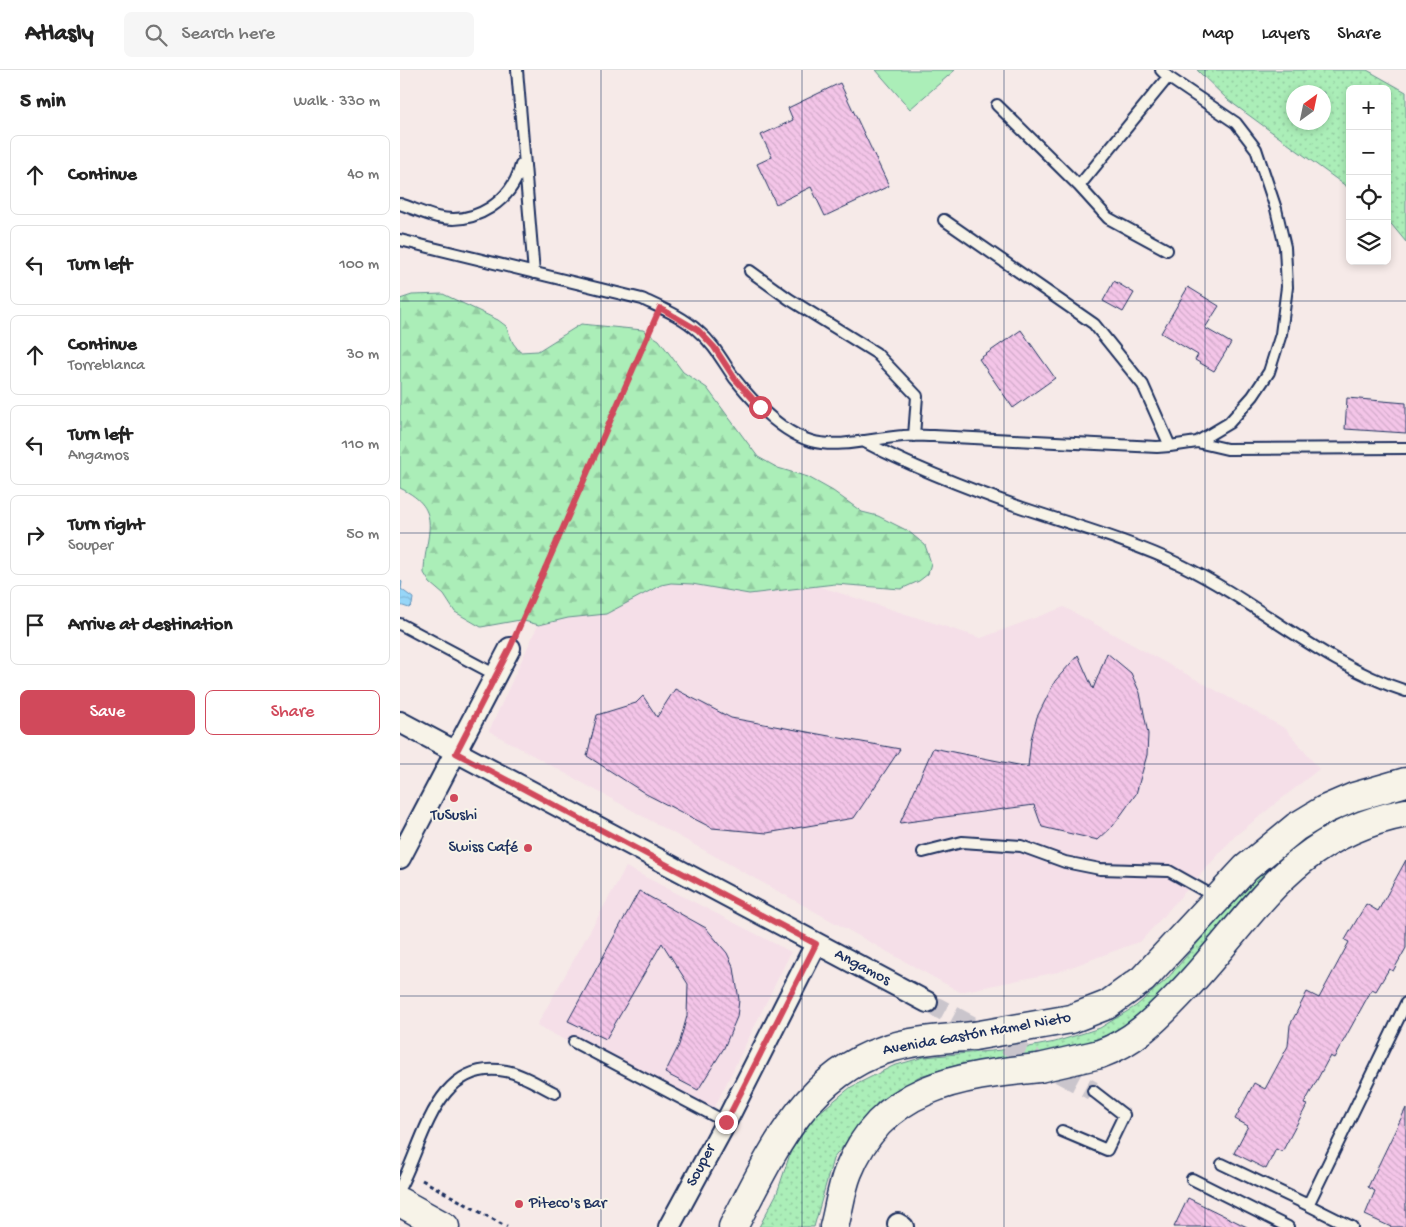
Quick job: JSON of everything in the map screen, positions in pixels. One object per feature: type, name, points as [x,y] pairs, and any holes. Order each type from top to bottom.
[{"type":"main road","name":"Avenida Gastón Hamel Nieto","points":[[733,1227],[770,1155],[786,1130],[807,1101],[825,1083],[846,1068],[885,1050],[901,1045],[974,1036],[1071,1019],[1107,1005],[1143,979],[1258,857],[1296,826],[1324,810],[1354,797],[1406,782]]},
{"type":"main road","points":[[834,1227],[848,1172],[857,1154],[868,1136],[897,1106],[915,1095],[943,1083],[990,1073],[1039,1068],[1100,1054],[1128,1042],[1153,1022],[1188,986],[1260,902],[1302,858],[1341,833],[1363,824],[1406,813]]},
{"type":"main road","points":[[400,1202],[445,1227]]},
{"type":"street","points":[[400,858],[510,648]]},
{"type":"street","name":"Angamos","points":[[400,722],[927,1002]]},
{"type":"street","name":"Souper","points":[[669,1227],[726,1122],[816,944]]},
{"type":"lane","points":[[517,70],[534,273]]},
{"type":"lane","points":[[1079,186],[1164,74],[1236,123],[1256,150],[1285,247],[1287,287],[1281,334],[1269,372],[1253,396],[1229,423],[1197,442]]},
{"type":"lane","points":[[997,104],[1079,186],[1108,218],[1167,250]]},
{"type":"lane","points":[[400,204],[438,217],[464,218],[476,215],[501,200],[512,188],[519,174],[523,159]]},
{"type":"lane","points":[[944,220],[1094,324],[1143,385],[1170,446]]},
{"type":"lane","points":[[400,240],[642,299],[698,330],[714,347],[748,393],[782,425],[812,441],[863,441],[914,436],[1158,447],[1197,442],[1227,449],[1406,448]]},
{"type":"lane","points":[[750,271],[790,299],[876,353],[917,396],[914,436]]},
{"type":"lane","points":[[863,441],[907,465],[1021,507],[1134,544],[1184,567],[1345,665],[1380,683],[1406,691]]},
{"type":"lane","points":[[400,624],[496,674]]},
{"type":"lane","points":[[923,852],[962,842],[1021,846],[1065,862],[1100,868],[1169,871],[1218,899]]},
{"type":"lane","points":[[1308,1206],[1406,1003]]},
{"type":"lane","points":[[574,1042],[726,1122]]},
{"type":"lane","points":[[400,1188],[412,1166],[434,1107],[453,1084],[466,1076],[494,1070],[508,1071],[556,1093]]},
{"type":"lane","points":[[1062,1131],[1107,1150],[1124,1115],[1093,1091]]},
{"type":"lane","points":[[1222,1164],[1352,1227]]},
{"type":"lane","points":[[1192,1178],[1288,1227]]},
{"type":"path","points":[[510,648],[660,308]]},
{"type":"path","points":[[416,1177],[506,1227]]},
{"type":"shaded area","points":[[597,497],[777,573],[981,638],[1064,607],[1286,729],[1319,769],[1235,836],[1141,941],[1058,972],[960,992],[489,731]]},
{"type":"shaded area","points":[[626,867],[791,952],[709,1119],[537,1025]]},
{"type":"green space","points":[[876,70],[955,70],[910,109]]},
{"type":"green space","points":[[1197,70],[1367,70],[1406,92],[1406,242],[1391,224],[1391,85],[1346,85],[1346,186],[1228,100]]},
{"type":"green space","points":[[443,294],[498,320],[506,326],[513,343],[520,352],[538,351],[581,324],[643,330],[659,340],[683,372],[707,388],[758,457],[778,468],[808,477],[833,491],[862,512],[878,516],[908,531],[925,545],[931,563],[928,574],[919,581],[901,589],[835,584],[749,594],[692,584],[671,583],[661,585],[606,614],[568,618],[539,625],[520,620],[481,627],[455,612],[444,595],[430,583],[424,573],[429,535],[428,515],[423,505],[414,496],[400,488],[400,299],[412,295]]},
{"type":"green space","points":[[1406,797],[1406,806],[1372,813],[1116,1032],[1068,1049],[960,1064],[920,1076],[878,1102],[833,1159],[814,1227],[759,1227],[777,1193],[791,1151],[815,1116],[851,1087],[893,1066],[924,1057],[1024,1048],[1055,1042],[1100,1028],[1136,1006],[1167,979],[1239,894],[1290,844],[1349,812]]},
{"type":"water","points":[[400,580],[402,582],[401,589],[413,598],[412,605],[409,608],[400,605]]},
{"type":"building","points":[[840,83],[889,186],[825,216],[811,187],[776,204],[757,164],[772,157],[761,135],[793,120],[788,108]]},
{"type":"building","points":[[1114,281],[1134,293],[1123,312],[1103,301]]},
{"type":"building","points":[[1188,287],[1219,306],[1205,328],[1231,343],[1214,371],[1195,360],[1198,355],[1161,333]]},
{"type":"building","points":[[1021,330],[1055,378],[1013,408],[979,359]]},
{"type":"building","points":[[1347,398],[1406,403],[1406,433],[1345,429]]},
{"type":"building","points":[[1107,653],[1131,673],[1140,693],[1148,734],[1147,755],[1136,794],[1113,826],[1098,840],[1042,827],[1034,805],[900,823],[933,748],[1028,767],[1031,739],[1037,717],[1055,681],[1078,655],[1093,689]]},
{"type":"building","points":[[675,689],[731,718],[900,749],[854,818],[767,833],[712,828],[646,794],[587,756],[597,715],[636,703],[643,696],[657,717]]},
{"type":"building","points":[[1406,860],[1406,948],[1393,971],[1389,969],[1376,991],[1372,989],[1334,1058],[1330,1056],[1304,1104],[1307,1105],[1282,1152],[1276,1149],[1266,1169],[1234,1153],[1248,1126],[1235,1119],[1254,1083],[1265,1089],[1288,1046],[1290,1025],[1307,992],[1319,998],[1349,942],[1345,940],[1366,904],[1378,911]]},
{"type":"building","points":[[639,891],[706,928],[727,953],[734,968],[739,1000],[737,1017],[724,1048],[698,1090],[665,1073],[679,1045],[687,1016],[688,984],[662,943],[606,1039],[568,1021]]},
{"type":"building","points":[[1406,1108],[1406,1227],[1391,1227],[1365,1215],[1375,1191],[1368,1187]]},
{"type":"building","points":[[1188,1198],[1247,1227],[1174,1227]]},
{"type":"tunnel","points":[[927,1002],[1093,1091]]},
{"type":"place","name":"TuSushi","points":[[454,798]]},
{"type":"place","name":"Swiss Café","points":[[528,848]]},
{"type":"place","name":"Piteco's Bar","points":[[519,1204]]},
{"type":"route","points":[[726,1122],[816,944],[456,753],[510,648],[660,308],[698,330],[714,347],[735,379],[760,407]]}]
